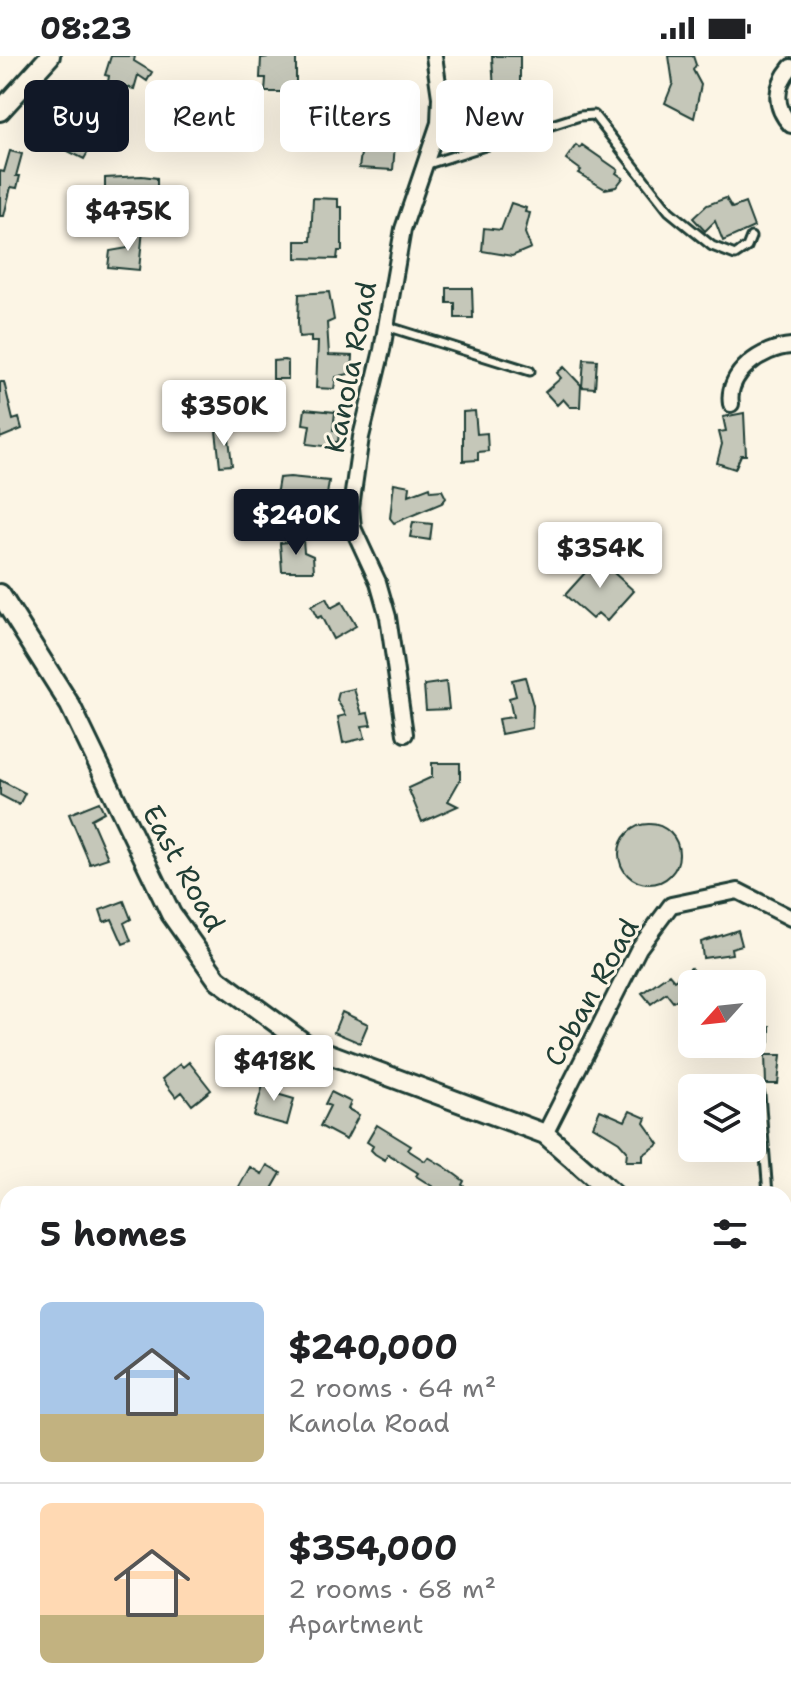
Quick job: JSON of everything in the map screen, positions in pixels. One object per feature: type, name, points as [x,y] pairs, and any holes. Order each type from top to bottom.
[{"type":"street","points":[[0,111],[50,56]]},
{"type":"street","name":"Kanola Road","points":[[405,734],[388,617],[378,582],[353,528],[351,507],[361,437],[386,326],[403,229],[428,164],[440,111],[434,56]]},
{"type":"street","points":[[791,67],[781,81],[777,100],[783,116],[791,125]]},
{"type":"street","points":[[731,404],[729,390],[733,378],[779,347],[791,346]]},
{"type":"street","name":"East Road","points":[[0,594],[70,705],[171,914],[217,979],[308,1046],[545,1134],[604,1186]]},
{"type":"street","name":"Coban Road","points":[[545,1134],[639,948],[671,905],[738,891],[791,918]]},
{"type":"lane","points":[[428,164],[580,116],[594,115],[659,200],[712,246],[735,255],[747,247],[751,237]]},
{"type":"lane","points":[[386,326],[530,371]]},
{"type":"lane","points":[[765,1162],[767,1186]]},
{"type":"building","points":[[111,56],[135,56],[134,61],[152,72],[148,80],[138,75],[134,89],[129,88],[129,80],[108,80],[109,76],[105,75]]},
{"type":"building","points":[[296,56],[296,80],[280,80],[280,92],[265,92],[266,78],[260,78],[261,58]]},
{"type":"building","points":[[492,56],[520,56],[520,80],[493,80]]},
{"type":"building","points":[[669,56],[693,56],[696,65],[693,70],[701,85],[694,118],[665,103],[673,83]]},
{"type":"building","points":[[576,145],[580,148],[582,145],[618,170],[616,173],[623,178],[616,187],[605,189],[578,173],[581,170],[566,159]]},
{"type":"building","points":[[10,151],[22,154],[16,176],[20,176],[17,188],[11,187],[4,216],[0,216],[0,171],[4,172]]},
{"type":"building","points":[[70,152],[88,152],[84,159]]},
{"type":"building","points":[[361,152],[394,152],[393,170],[359,168]]},
{"type":"building","points":[[105,178],[157,178],[157,202],[153,202],[153,211],[135,212],[134,198],[120,198],[120,192],[105,191]]},
{"type":"building","points":[[313,198],[338,199],[338,207],[342,207],[342,251],[338,251],[337,259],[296,258],[296,241],[311,241]]},
{"type":"building","points":[[726,198],[732,208],[745,203],[754,227],[723,241],[715,221],[705,231],[693,218],[707,205]]},
{"type":"building","points":[[511,203],[526,208],[525,212],[530,213],[525,233],[531,248],[512,256],[482,251],[484,228],[501,230]]},
{"type":"building","points":[[130,228],[143,229],[139,270],[108,267],[110,251],[128,248]]},
{"type":"building","points":[[447,288],[472,288],[473,318],[455,318],[455,303],[447,303]]},
{"type":"building","points":[[329,292],[334,320],[327,323],[329,355],[353,356],[352,373],[336,377],[334,389],[316,388],[318,342],[311,342],[311,336],[299,337],[298,322],[299,294]]},
{"type":"building","points":[[584,359],[597,360],[595,388],[582,387]]},
{"type":"building","points":[[273,361],[288,361],[288,379],[273,379]]},
{"type":"building","points":[[564,367],[581,385],[580,407],[570,407],[563,399],[557,405],[545,392],[561,378],[557,373]]},
{"type":"building","points":[[0,382],[4,382],[13,420],[19,418],[22,429],[0,438]]},
{"type":"building","points":[[305,409],[335,412],[333,430],[339,431],[338,442],[332,442],[331,447],[307,444],[310,425],[303,424]]},
{"type":"building","points":[[475,411],[477,434],[487,433],[488,451],[478,452],[478,460],[463,461],[463,412]]},
{"type":"building","points":[[744,413],[746,455],[741,455],[735,469],[717,463],[722,444],[719,432],[726,431],[723,417]]},
{"type":"building","points":[[228,429],[232,465],[220,466],[216,431]]},
{"type":"building","points":[[279,478],[329,481],[322,531],[311,529],[313,516],[306,515],[308,502],[289,499],[287,509],[274,507]]},
{"type":"building","points":[[394,483],[410,486],[409,495],[430,487],[431,491],[442,490],[446,498],[442,503],[394,523],[390,518]]},
{"type":"building","points":[[413,522],[432,524],[430,540],[410,537]]},
{"type":"building","points":[[303,540],[304,552],[313,556],[314,571],[282,571],[280,543]]},
{"type":"building","points":[[602,554],[615,567],[612,571],[634,591],[607,621],[598,613],[592,619],[565,595]]},
{"type":"building","points":[[326,598],[331,608],[342,602],[356,626],[333,639],[321,616],[317,618],[311,606]]},
{"type":"building","points":[[525,677],[533,705],[532,728],[501,734],[498,719],[513,717],[509,698],[516,696],[512,680]]},
{"type":"building","points":[[446,682],[449,709],[426,710],[424,685]]},
{"type":"building","points":[[354,689],[362,714],[368,713],[371,725],[362,726],[365,738],[343,743],[338,717],[346,715],[337,700],[339,692]]},
{"type":"building","points":[[432,763],[460,763],[460,780],[448,801],[458,806],[422,822],[408,788],[432,777]]},
{"type":"building","points":[[0,780],[25,793],[19,805],[0,795]]},
{"type":"building","points":[[99,802],[104,812],[91,819],[108,858],[90,864],[69,814]]},
{"type":"building","points":[[649,824],[670,833],[679,854],[670,875],[649,884],[628,875],[619,854],[628,833]]},
{"type":"building","points":[[124,901],[131,919],[124,923],[131,941],[123,944],[112,919],[104,922],[100,910]]},
{"type":"building","points":[[738,930],[742,945],[731,948],[732,954],[703,958],[701,942]]},
{"type":"building","points":[[669,974],[674,980],[678,977],[678,999],[673,1002],[666,993],[651,1004],[642,993]]},
{"type":"building","points":[[342,1012],[368,1024],[360,1043],[334,1032]]},
{"type":"building","points":[[766,1026],[770,1026],[770,1042],[766,1042]]},
{"type":"building","points":[[766,1055],[781,1055],[778,1084],[766,1084]]},
{"type":"building","points":[[189,1062],[211,1090],[192,1105],[182,1092],[176,1097],[162,1079],[180,1064],[183,1067]]},
{"type":"building","points":[[266,1075],[281,1079],[277,1094],[294,1099],[287,1125],[254,1116]]},
{"type":"building","points":[[331,1092],[351,1102],[348,1109],[359,1115],[346,1140],[320,1126],[330,1106],[325,1104]]},
{"type":"building","points":[[600,1110],[625,1121],[630,1111],[646,1118],[644,1123],[659,1144],[643,1155],[643,1161],[626,1161],[627,1151],[619,1142],[593,1126]]},
{"type":"building","points":[[377,1125],[411,1146],[408,1150],[425,1161],[428,1157],[445,1167],[464,1181],[464,1186],[432,1186],[388,1154],[385,1160],[375,1154],[371,1150],[373,1146],[367,1142]]},
{"type":"building","points":[[267,1165],[281,1173],[274,1186],[239,1186],[250,1167],[262,1174]]}]
